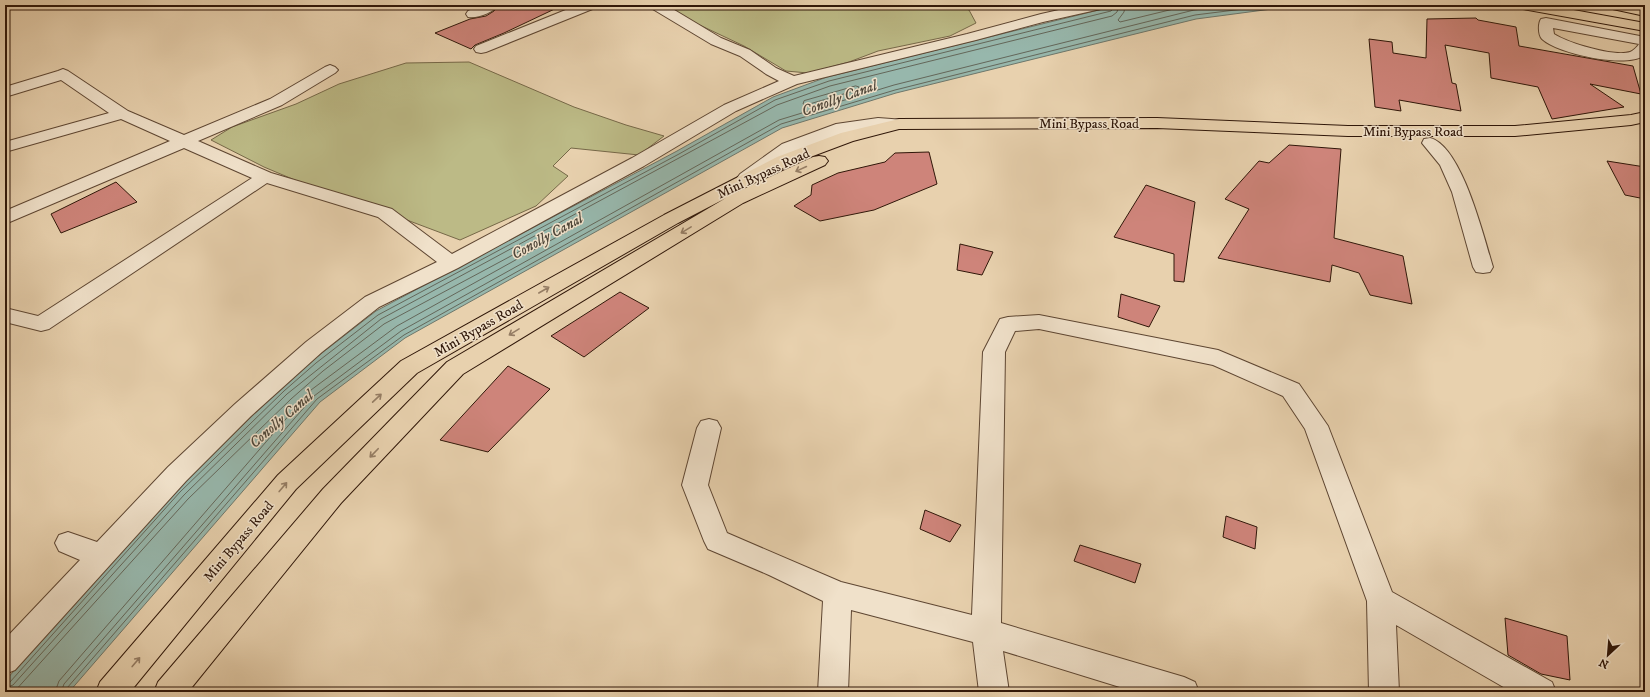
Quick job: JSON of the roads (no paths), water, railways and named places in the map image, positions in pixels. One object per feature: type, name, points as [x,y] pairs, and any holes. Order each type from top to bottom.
[{"type":"main road","points":[[1523,5],[1645,27]]},
{"type":"main road","points":[[1560,5],[1645,22]]},
{"type":"main road","points":[[1613,5],[1645,12]]},
{"type":"main road","name":"Mini Bypass Road","points":[[111,692],[287,482],[410,367],[671,219],[783,161],[847,137],[899,124],[1036,131],[1435,137],[1631,120],[1645,116]]},
{"type":"main road","name":"Mini Bypass Road","points":[[169,692],[332,496],[455,368],[738,199],[828,156],[916,134],[982,128]]},
{"type":"main road","name":"Mini Bypass Road","points":[[1435,137],[1455,144],[1577,140],[1645,130]]},
{"type":"street","points":[[473,14],[492,5]]},
{"type":"street","points":[[559,5],[575,11]]},
{"type":"street","points":[[481,49],[590,5]]},
{"type":"street","points":[[656,5],[716,41],[745,53],[771,71],[792,81]]},
{"type":"street","points":[[5,660],[177,474],[243,410],[314,347],[372,302],[451,263],[638,162],[730,108],[767,90],[792,81],[971,37],[1041,18],[1100,5]]},
{"type":"street","points":[[1645,42],[1546,22],[1547,36],[1562,44],[1593,53],[1632,56],[1639,53],[1645,46]]},
{"type":"street","points":[[5,218],[276,102],[330,70]]},
{"type":"street","points":[[5,92],[63,74],[122,114],[265,177],[385,213],[451,263]]},
{"type":"street","points":[[5,147],[122,114]]},
{"type":"street","points":[[1435,137],[1461,192],[1483,267]]},
{"type":"street","points":[[5,315],[41,324],[265,177]]},
{"type":"street","points":[[994,692],[986,632],[994,352],[1008,324],[1039,322],[1218,358],[1291,390],[1316,426],[1381,602],[1384,692]]},
{"type":"street","points":[[709,428],[695,485],[718,541],[837,594],[986,632],[1184,692]]},
{"type":"street","points":[[68,543],[102,556]]},
{"type":"street","points":[[833,692],[837,594]]},
{"type":"street","points":[[1381,602],[1541,692]]},
{"type":"water","name":"Conolly Canal","points":[[1119,5],[1302,5],[1196,19],[896,93],[782,128],[405,338],[320,402],[69,692],[5,692],[5,681],[177,489],[281,388],[313,360],[376,311],[677,151],[773,97],[827,77]]}]
